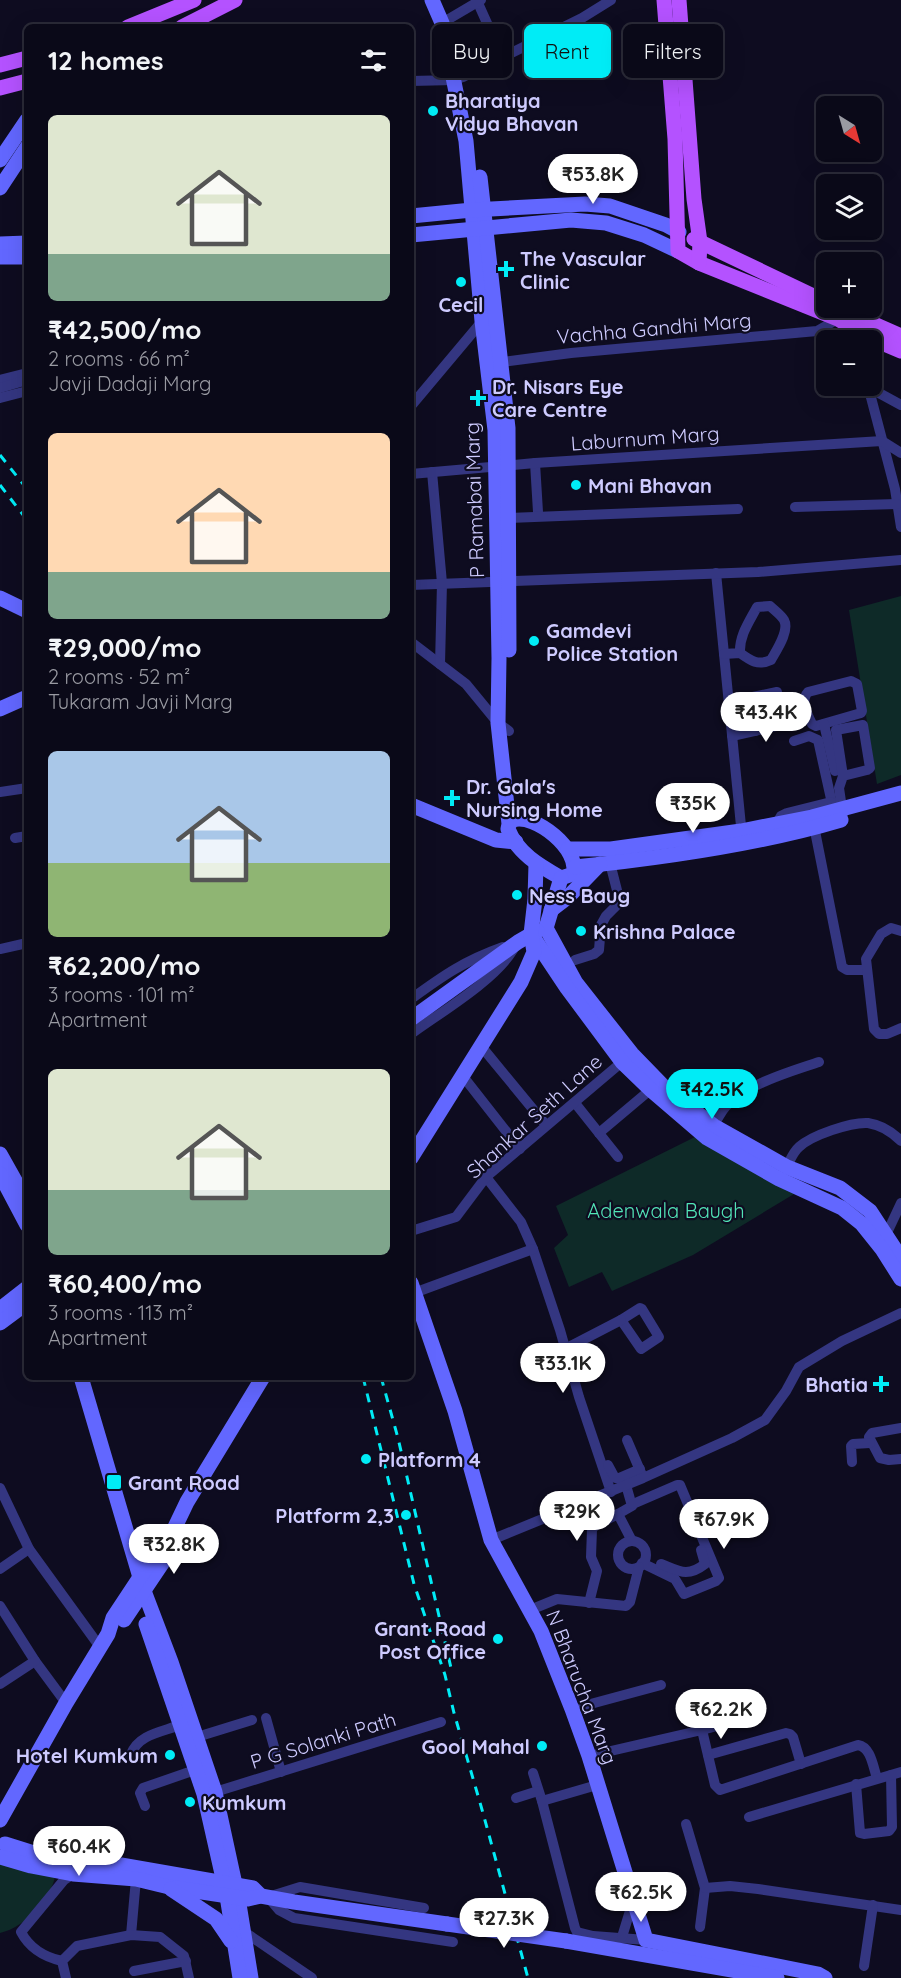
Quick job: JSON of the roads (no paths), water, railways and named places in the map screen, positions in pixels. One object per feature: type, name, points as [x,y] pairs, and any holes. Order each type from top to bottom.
[{"type":"main road","points":[[135,24],[194,0]]},
{"type":"main road","points":[[188,24],[235,0]]},
{"type":"main road","name":"P Ramabai Marg","points":[[432,0],[446,21]]},
{"type":"main road","name":"P Ramabai Marg","points":[[443,0],[471,140],[478,209],[482,321],[494,364]]},
{"type":"main road","points":[[664,0],[675,139],[678,251]]},
{"type":"main road","points":[[679,0],[700,242],[699,262]]},
{"type":"main road","points":[[0,65],[24,59]]},
{"type":"main road","points":[[0,88],[24,82]]},
{"type":"main road","points":[[0,160],[24,124]]},
{"type":"main road","points":[[0,188],[24,152]]},
{"type":"main road","points":[[414,216],[478,209],[571,204],[610,206],[666,225],[816,297]]},
{"type":"main road","points":[[513,207],[516,226]]},
{"type":"main road","points":[[414,235],[571,220],[606,223],[644,236],[699,262],[816,305]]},
{"type":"main road","name":"P Ramabai Marg","points":[[479,229],[494,307],[494,364],[502,429],[503,727],[518,808],[517,821],[508,829],[516,842]]},
{"type":"main road","points":[[0,244],[24,243]]},
{"type":"main road","points":[[0,257],[24,257]]},
{"type":"main road","points":[[846,318],[865,330]]},
{"type":"main road","points":[[882,334],[901,336]]},
{"type":"main road","points":[[882,340],[901,351]]},
{"type":"main road","name":"P Ramabai Marg","points":[[502,466],[509,518],[504,582]]},
{"type":"main road","points":[[0,587],[24,599]]},
{"type":"main road","points":[[0,598],[24,610]]},
{"type":"main road","points":[[0,709],[24,698]]},
{"type":"main road","points":[[575,867],[605,864],[813,823],[901,793]]},
{"type":"main road","points":[[837,813],[901,802]]},
{"type":"main road","points":[[414,806],[496,840],[516,842],[536,864],[561,878],[573,874],[575,867],[568,849],[559,840],[517,821]]},
{"type":"main road","points":[[568,849],[611,849],[742,837]]},
{"type":"main road","points":[[414,1153],[521,982],[534,952],[538,931],[535,899],[536,864]]},
{"type":"main road","points":[[551,910],[605,864]]},
{"type":"main road","points":[[414,1017],[518,942],[538,931],[551,910],[561,878]]},
{"type":"main road","points":[[538,931],[567,988],[622,1062],[710,1132],[842,1208],[882,1249],[901,1279]]},
{"type":"main road","points":[[538,931],[655,1087]]},
{"type":"main road","points":[[0,1154],[24,1197]]},
{"type":"main road","points":[[783,1173],[840,1188],[870,1211],[895,1245]]},
{"type":"main road","points":[[0,1174],[24,1219]]},
{"type":"main road","points":[[0,1309],[24,1290]]},
{"type":"main road","name":"N Bharucha Marg","points":[[414,1291],[454,1411],[491,1540],[541,1631],[572,1709],[589,1756],[646,1940]]},
{"type":"main road","points":[[0,1323],[24,1305]]},
{"type":"main road","points":[[72,1380],[139,1588],[171,1662],[215,1792],[231,1891],[240,1978]]},
{"type":"main road","points":[[82,1380],[139,1588],[148,1630],[204,1794],[243,1931],[251,1978]]},
{"type":"main road","points":[[0,1820],[104,1640],[114,1618],[165,1559],[165,1548],[187,1502],[261,1380]]},
{"type":"main road","points":[[104,1640],[127,1626],[138,1626],[148,1630]]},
{"type":"main road","points":[[0,1829],[5,1837],[2,1852],[39,1861],[73,1874],[136,1879],[169,1887],[231,1891]]},
{"type":"main road","points":[[39,1861],[121,1865],[231,1891],[248,1899],[265,1897],[566,1941],[777,1978]]},
{"type":"main road","points":[[169,1887],[216,1919],[235,1946]]},
{"type":"main road","points":[[646,1940],[818,1974],[825,1978]]},
{"type":"street","points":[[414,79],[458,79],[582,18],[611,0]]},
{"type":"street","points":[[446,21],[480,1],[489,24]]},
{"type":"street","points":[[414,402],[494,307]]},
{"type":"street","name":"Vachha Gandhi Marg","points":[[494,364],[571,352],[817,331],[833,318]]},
{"type":"street","points":[[0,380],[24,374]]},
{"type":"street","points":[[0,388],[24,389]]},
{"type":"street","points":[[0,398],[24,390]]},
{"type":"street","points":[[882,394],[901,405]]},
{"type":"street","points":[[871,396],[901,527]]},
{"type":"street","points":[[882,441],[901,453]]},
{"type":"street","name":"Laburnum Marg","points":[[414,474],[535,463],[882,441]]},
{"type":"street","points":[[535,463],[538,512]]},
{"type":"street","points":[[432,472],[442,584],[440,664]]},
{"type":"street","points":[[795,507],[897,504]]},
{"type":"street","points":[[509,518],[738,509]]},
{"type":"street","points":[[414,585],[716,573],[901,560]]},
{"type":"street","points":[[716,573],[742,837]]},
{"type":"street","points":[[724,654],[740,653],[754,662],[765,663],[771,660],[786,626],[770,606],[758,607],[744,632],[740,653]]},
{"type":"street","points":[[414,649],[440,664],[466,684],[503,727]]},
{"type":"street","points":[[851,681],[855,682],[861,713],[824,724],[816,726],[812,724],[804,700],[805,695],[808,692],[851,681]]},
{"type":"street","points":[[781,695],[750,708],[729,707],[781,695]]},
{"type":"street","points":[[750,708],[755,731]]},
{"type":"street","points":[[732,736],[794,722]]},
{"type":"street","points":[[824,724],[839,788]]},
{"type":"street","points":[[837,813],[839,788],[843,776],[836,730],[863,725],[870,768],[843,776]]},
{"type":"street","points":[[794,741],[809,736],[818,740],[837,813]]},
{"type":"street","points":[[0,792],[24,788]]},
{"type":"street","points":[[774,830],[781,816],[787,813],[837,813]]},
{"type":"street","points":[[813,823],[842,967],[847,970],[866,970]]},
{"type":"street","points":[[15,838],[24,836]]},
{"type":"street","points":[[575,960],[599,950],[601,925],[606,916],[620,902],[605,864]]},
{"type":"street","points":[[901,931],[891,928],[880,934],[866,959],[874,1029],[879,1034],[887,1034],[901,1028]]},
{"type":"street","points":[[414,997],[445,974],[470,960],[518,942]]},
{"type":"street","points":[[414,1032],[484,981],[508,958],[518,942]]},
{"type":"street","points":[[0,949],[24,944]]},
{"type":"street","points":[[481,1046],[546,1125]]},
{"type":"street","name":"Shankar Seth Lane","points":[[414,1230],[456,1217],[486,1177],[622,1062]]},
{"type":"street","points":[[710,1132],[723,1109],[747,1091],[794,1070],[819,1062]]},
{"type":"street","points":[[462,1075],[520,1149]]},
{"type":"street","points":[[598,1133],[655,1087]]},
{"type":"street","points":[[575,1103],[618,1157]]},
{"type":"street","points":[[783,1173],[797,1148],[810,1139],[852,1125],[868,1123],[882,1127],[901,1141]]},
{"type":"street","points":[[486,1177],[521,1222],[533,1248],[611,1492]]},
{"type":"street","points":[[895,1245],[901,1203]]},
{"type":"street","points":[[414,1288],[533,1248]]},
{"type":"street","points":[[615,1478],[662,1469],[732,1438],[765,1420],[799,1367],[842,1341],[901,1312]]},
{"type":"street","points":[[565,1349],[621,1320]]},
{"type":"street","points":[[901,1428],[872,1433],[869,1437],[870,1443],[880,1458],[901,1459]]},
{"type":"street","points":[[627,1440],[641,1473]]},
{"type":"street","points":[[852,1462],[851,1446],[870,1443]]},
{"type":"street","points":[[599,1456],[604,1456],[615,1478],[611,1492]]},
{"type":"street","points":[[661,1564],[685,1573],[702,1566],[705,1561],[662,1469]]},
{"type":"street","points":[[491,1540],[611,1492],[626,1485],[641,1473]]},
{"type":"street","points":[[626,1485],[633,1504]]},
{"type":"street","points":[[530,1610],[557,1599],[589,1603],[624,1607],[628,1605],[640,1565],[646,1556],[638,1543],[632,1541],[623,1544],[620,1548],[618,1558],[624,1567],[630,1569],[640,1565],[675,1579],[684,1594],[716,1581],[718,1578],[679,1485],[633,1504],[630,1508],[592,1529],[591,1557],[597,1571],[589,1603]]},
{"type":"street","points":[[0,1488],[29,1549],[104,1640]]},
{"type":"street","points":[[618,1514],[632,1541]]},
{"type":"street","points":[[0,1569],[29,1549]]},
{"type":"street","points":[[0,1606],[35,1661],[66,1703]]},
{"type":"street","points":[[0,1684],[35,1661]]},
{"type":"street","points":[[572,1709],[661,1685]]},
{"type":"street","points":[[266,1718],[281,1772]]},
{"type":"street","points":[[197,1737],[252,1720]]},
{"type":"street","name":"P G Solanki Path","points":[[215,1792],[441,1722]]},
{"type":"street","points":[[589,1756],[732,1722]]},
{"type":"street","points":[[131,1754],[144,1738],[180,1725]]},
{"type":"street","points":[[702,1730],[715,1785],[720,1790],[858,1745],[868,1751],[877,1778]]},
{"type":"street","points":[[708,1755],[786,1733],[793,1737],[801,1764]]},
{"type":"street","points":[[145,1806],[140,1793],[143,1788],[195,1770]]},
{"type":"street","points":[[533,1773],[577,1932],[593,1936],[646,1940]]},
{"type":"street","points":[[749,1817],[856,1784],[896,1774],[890,1830],[860,1833],[856,1784]]},
{"type":"street","points":[[516,1797],[540,1796],[597,1785]]},
{"type":"street","points":[[686,1824],[705,1888],[700,1927]]},
{"type":"street","points":[[62,1961],[39,1953],[21,1932],[64,1880],[73,1874]]},
{"type":"street","points":[[131,1935],[136,1879]]},
{"type":"street","points":[[705,1888],[730,1886],[758,1889],[901,1910]]},
{"type":"street","points":[[265,1897],[300,1887],[424,1908]]},
{"type":"street","points":[[265,1897],[279,1910],[294,1918],[453,1942]]},
{"type":"street","points":[[622,1937],[633,1901]]},
{"type":"street","points":[[864,1966],[873,1905]]},
{"type":"street","points":[[243,1931],[312,1978]]},
{"type":"street","points":[[62,1961],[77,1947],[131,1935],[160,1937],[184,1956],[189,1978]]},
{"type":"street","points":[[62,1961],[66,1978]]},
{"type":"street","points":[[134,1971],[186,1961]]},
{"type":"railway","points":[[0,455],[24,485]]},
{"type":"railway","points":[[0,485],[24,516]]},
{"type":"railway","points":[[364,1380],[414,1584],[445,1675],[528,1978]]},
{"type":"railway","points":[[382,1380],[398,1438],[451,1668]]},
{"type":"place","name":"Bharatiya Vidya Bhavan","points":[[433,111]]},
{"type":"place","name":"The Vascular Clinic","points":[[506,269]]},
{"type":"place","name":"Cecil","points":[[461,282]]},
{"type":"place","name":"Dr. Nisars Eye Care Centre","points":[[478,398]]},
{"type":"place","name":"Mani Bhavan","points":[[576,485]]},
{"type":"place","name":"Gamdevi Police Station","points":[[534,641]]},
{"type":"place","name":"Dr. Gala's Nursing Home","points":[[452,798]]},
{"type":"place","name":"Ness Baug","points":[[517,895]]},
{"type":"place","name":"Krishna Palace","points":[[581,931]]},
{"type":"place","name":"Bhatia","points":[[881,1384]]},
{"type":"place","name":"Platform 4","points":[[366,1459]]},
{"type":"place","name":"Grant Road","points":[[114,1482]]},
{"type":"place","name":"Platform 2,3","points":[[406,1515]]},
{"type":"place","name":"Grant Road Post Office","points":[[498,1639]]},
{"type":"place","name":"Gool Mahal","points":[[542,1746]]},
{"type":"place","name":"Hotel Kumkum","points":[[170,1755]]},
{"type":"place","name":"Kumkum","points":[[190,1802]]},
{"type":"park label","name":"Adenwala Baugh","points":[[666,1210]]}]
